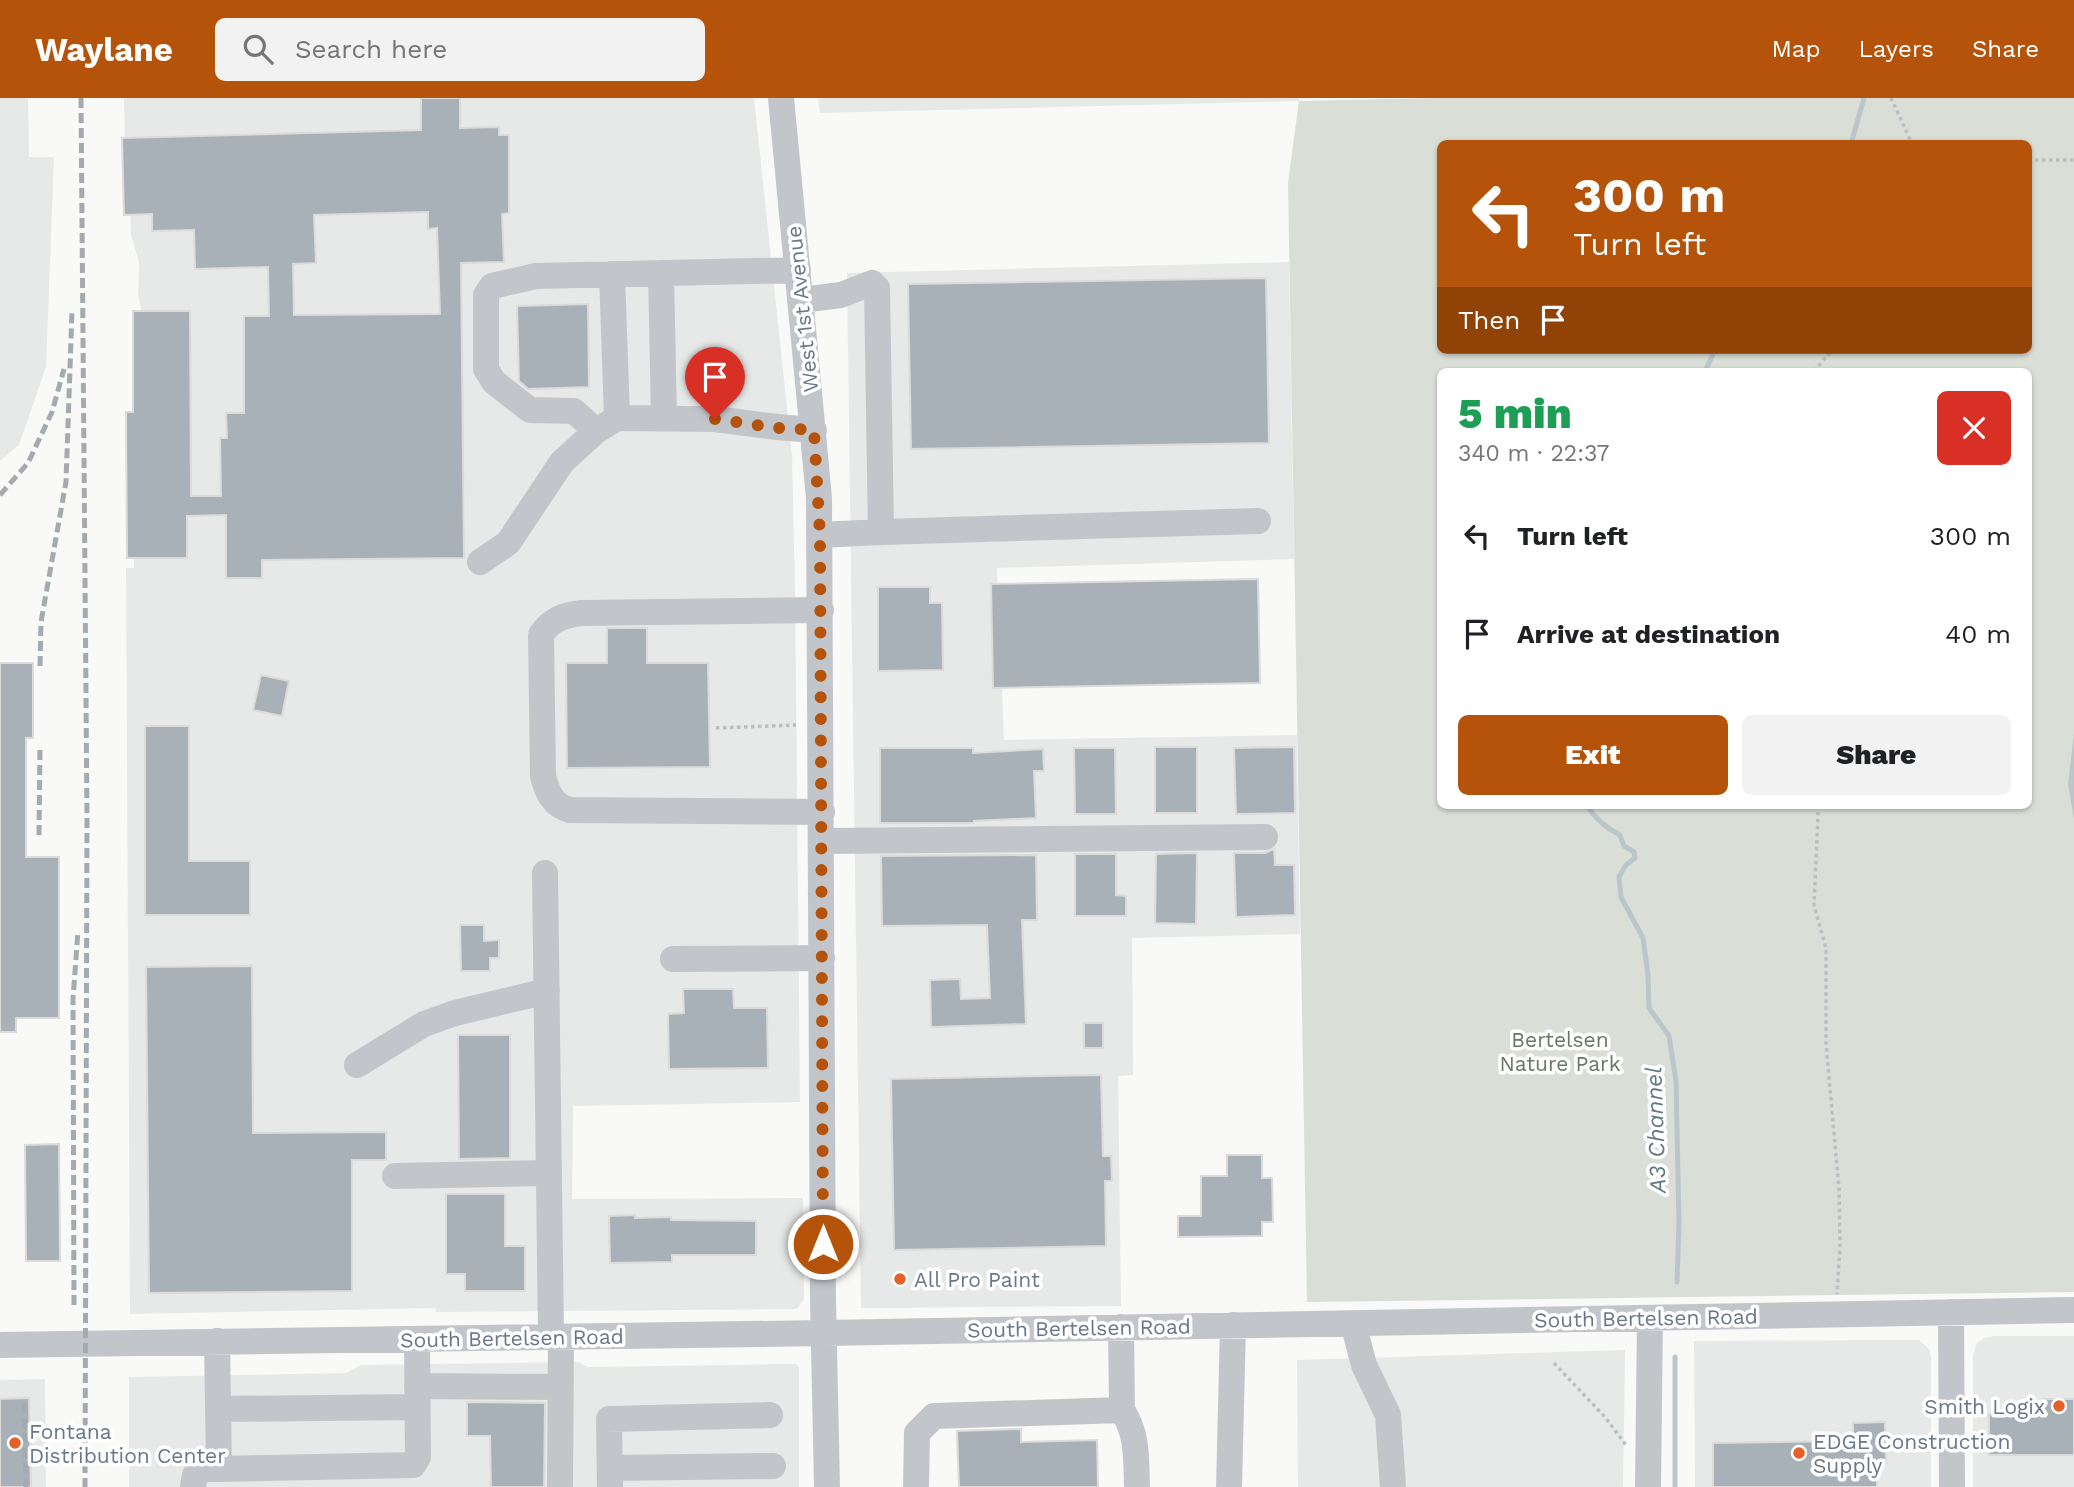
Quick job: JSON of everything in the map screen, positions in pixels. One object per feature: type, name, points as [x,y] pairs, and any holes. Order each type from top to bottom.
[{"type":"street","name":"West 1st Avenue","points":[[781,98],[814,430],[820,535],[827,1487]]},
{"type":"street","points":[[798,270],[536,276],[492,286],[486,295],[486,369],[494,382],[530,410],[574,411],[607,424],[664,418],[715,419],[814,430]]},
{"type":"street","points":[[661,273],[664,418]]},
{"type":"street","points":[[480,562],[508,543],[562,462],[607,424],[612,274]]},
{"type":"street","points":[[801,300],[841,295],[872,283],[877,288],[881,533]]},
{"type":"street","points":[[820,535],[1258,521]]},
{"type":"street","points":[[821,610],[581,613],[554,621],[546,626],[541,635],[543,776],[553,800],[561,808],[822,812]]},
{"type":"street","points":[[821,841],[1265,837]]},
{"type":"street","points":[[545,873],[549,1173],[560,1387],[560,1487]]},
{"type":"street","points":[[673,959],[822,958]]},
{"type":"street","points":[[356,1065],[424,1024],[455,1013],[547,991]]},
{"type":"street","points":[[395,1176],[549,1173]]},
{"type":"street","name":"South Bertelsen Road","points":[[0,1345],[556,1338],[2074,1310]]},
{"type":"street","points":[[1951,1312],[1952,1487]]},
{"type":"street","points":[[1648,1487],[1650,1318]]},
{"type":"street","points":[[1353,1323],[1364,1365],[1388,1415],[1393,1487]]},
{"type":"street","points":[[1229,1487],[1234,1325]]},
{"type":"street","points":[[1121,1327],[1122,1410],[1131,1424],[1136,1454],[1136,1487]]},
{"type":"street","points":[[194,1487],[195,1475],[201,1469],[413,1465],[418,1457],[418,1339]]},
{"type":"street","points":[[217,1341],[219,1469]]},
{"type":"street","points":[[218,1409],[560,1387]]},
{"type":"street","points":[[916,1487],[917,1433],[934,1416],[1122,1410]]},
{"type":"street","points":[[770,1415],[610,1419],[610,1477],[773,1466]]},
{"type":"path","points":[[1891,98],[1910,140]]},
{"type":"path","points":[[2032,160],[2074,160]]},
{"type":"path","points":[[1817,368],[1829,354]]},
{"type":"path","points":[[716,728],[796,725]]},
{"type":"path","points":[[1817,809],[1814,905],[1826,948],[1826,1044],[1839,1189],[1837,1314]]},
{"type":"path","points":[[1554,1363],[1605,1418],[1626,1446]]},
{"type":"shaded area","points":[[0,98],[28,98],[29,157],[54,157],[46,367],[19,445],[0,461]]},
{"type":"shaded area","points":[[124,98],[754,98],[792,455],[800,1102],[573,1106],[572,1199],[803,1198],[804,1299],[797,1309],[436,1312],[435,1308],[130,1314],[126,568],[134,568],[133,419],[143,317],[138,295],[139,262],[131,235]]},
{"type":"shaded area","points":[[818,98],[1299,98],[1299,101],[820,113]]},
{"type":"shaded area","points":[[1289,262],[1294,559],[997,568],[1004,740],[1297,735],[1300,934],[1132,938],[1133,1075],[1118,1076],[1121,1306],[861,1308],[847,273]]},
{"type":"shaded area","points":[[2074,734],[2074,819],[2068,784]]},
{"type":"shaded area","points":[[1994,1336],[2074,1336],[2074,1487],[1973,1487],[1973,1355],[1977,1343]]},
{"type":"shaded area","points":[[1919,1340],[1929,1349],[1931,1356],[1931,1487],[1695,1487],[1694,1341]]},
{"type":"shaded area","points":[[1625,1350],[1623,1487],[1298,1487],[1297,1360]]},
{"type":"shaded area","points":[[578,1362],[588,1367],[796,1364],[799,1367],[799,1487],[129,1487],[129,1377],[346,1373],[361,1365]]},
{"type":"shaded area","points":[[45,1379],[46,1487],[0,1487],[0,1380]]},
{"type":"green space","name":"Bertelsen Nature Park","points":[[1439,98],[2074,98],[2074,1292],[1307,1302],[1288,183],[1299,101]]},
{"type":"building","points":[[421,98],[460,98],[460,128],[499,127],[499,135],[509,135],[509,213],[502,214],[504,262],[461,263],[464,558],[262,560],[262,578],[226,578],[226,515],[187,516],[187,558],[127,558],[126,412],[133,412],[133,311],[190,311],[191,496],[221,496],[220,438],[227,438],[226,413],[244,413],[244,316],[269,316],[268,267],[195,269],[194,230],[152,231],[152,214],[124,215],[122,138],[421,130]],"holes":[[[428,212],[428,229],[437,228],[440,314],[294,315],[293,264],[316,263],[314,215]]]},
{"type":"building","points":[[1266,278],[1269,443],[911,449],[908,284]]},
{"type":"building","points":[[588,304],[589,387],[528,389],[519,381],[517,306]]},
{"type":"building","points":[[1258,579],[1260,683],[993,688],[991,584]]},
{"type":"building","points":[[878,587],[930,587],[930,603],[942,603],[943,670],[878,671]]},
{"type":"building","points":[[607,628],[647,628],[647,663],[708,663],[710,767],[567,768],[566,663],[607,663]]},
{"type":"building","points":[[0,663],[33,663],[33,738],[26,738],[26,857],[59,857],[59,1018],[16,1018],[16,1032],[0,1032]]},
{"type":"building","points":[[261,675],[289,681],[282,716],[253,710]]},
{"type":"building","points":[[145,726],[189,726],[189,861],[250,861],[250,915],[145,915]]},
{"type":"building","points":[[1155,747],[1197,747],[1197,813],[1155,813]]},
{"type":"building","points":[[1294,747],[1295,813],[1236,814],[1234,748]]},
{"type":"building","points":[[880,748],[973,748],[973,753],[1043,749],[1044,771],[1034,771],[1036,818],[974,823],[880,823]]},
{"type":"building","points":[[1074,748],[1115,748],[1116,814],[1075,814]]},
{"type":"building","points":[[1274,849],[1275,865],[1294,865],[1295,915],[1236,917],[1234,853],[1265,853]]},
{"type":"building","points":[[1197,853],[1196,924],[1155,923],[1156,854]]},
{"type":"building","points":[[1075,854],[1116,854],[1116,895],[1126,896],[1126,916],[1075,916]]},
{"type":"building","points":[[1036,855],[1037,920],[1022,920],[1026,1024],[931,1027],[930,980],[960,979],[961,999],[990,998],[987,925],[882,926],[881,856]]},
{"type":"building","points":[[460,925],[484,925],[484,941],[499,940],[499,958],[490,958],[490,971],[461,971]]},
{"type":"building","points":[[252,966],[253,1133],[386,1132],[386,1160],[352,1160],[352,1291],[149,1293],[146,967]]},
{"type":"building","points":[[683,989],[733,989],[734,1008],[767,1008],[768,1068],[669,1069],[668,1014],[684,1013]]},
{"type":"building","points":[[1084,1023],[1103,1023],[1103,1048],[1084,1048]]},
{"type":"building","points":[[458,1035],[510,1035],[510,1158],[459,1159]]},
{"type":"building","points":[[1101,1075],[1103,1156],[1111,1156],[1112,1181],[1105,1181],[1106,1246],[894,1250],[891,1079]]},
{"type":"building","points":[[59,1144],[60,1261],[26,1261],[25,1145]]},
{"type":"building","points":[[1227,1155],[1262,1155],[1262,1178],[1272,1178],[1273,1222],[1262,1222],[1262,1236],[1178,1237],[1178,1216],[1201,1216],[1201,1176],[1227,1176]]},
{"type":"building","points":[[446,1194],[505,1194],[505,1246],[525,1246],[525,1291],[465,1291],[465,1274],[446,1274]]},
{"type":"building","points":[[635,1215],[635,1218],[671,1217],[671,1220],[756,1221],[756,1255],[672,1255],[672,1262],[610,1263],[609,1216]]},
{"type":"building","name":"Fontana Distribution Center","points":[[29,1398],[31,1487],[0,1487],[0,1399]]},
{"type":"building","points":[[2043,1399],[2074,1399],[2074,1455],[1989,1455],[1989,1414],[2043,1413]]},
{"type":"building","points":[[467,1402],[545,1403],[544,1487],[491,1487],[490,1436],[467,1436]]},
{"type":"building","name":"EDGE Construction Supply","points":[[1885,1422],[1886,1463],[1880,1463],[1877,1487],[1713,1487],[1713,1443],[1853,1441],[1853,1423]]},
{"type":"building","points":[[1021,1429],[1021,1442],[1097,1440],[1098,1487],[959,1487],[957,1431]]},
{"type":"waterway","name":"A3 Channel","points":[[1852,140],[1864,98]]},
{"type":"waterway","name":"A3 Channel","points":[[1706,368],[1713,354]]},
{"type":"waterway","name":"A3 Channel","points":[[1590,809],[1601,823],[1620,835],[1624,846],[1634,852],[1635,858],[1626,865],[1619,877],[1621,897],[1643,938],[1649,1008],[1669,1036],[1676,1081],[1679,1223],[1677,1282]]},
{"type":"waterway","name":"A3 Channel","points":[[1675,1357],[1675,1487]]},
{"type":"railway","points":[[81,98],[87,817],[85,1487]]},
{"type":"railway","points":[[40,666],[41,622],[66,482],[72,311]]},
{"type":"railway","points":[[0,495],[28,463],[52,412],[64,369]]},
{"type":"railway","points":[[39,835],[40,746]]},
{"type":"railway","points":[[74,1305],[73,999],[78,931]]},
{"type":"railway","points":[[24,1403],[26,1487]]},
{"type":"place","name":"All Pro Paint","points":[[900,1279]]},
{"type":"place","name":"Smith Logix","points":[[2059,1406]]},
{"type":"place","name":"Fontana Distribution Center","points":[[15,1443]]},
{"type":"place","name":"EDGE Construction Supply","points":[[1799,1453]]},
{"type":"route","points":[[715,419],[814,430],[820,535],[823,1244]]}]
